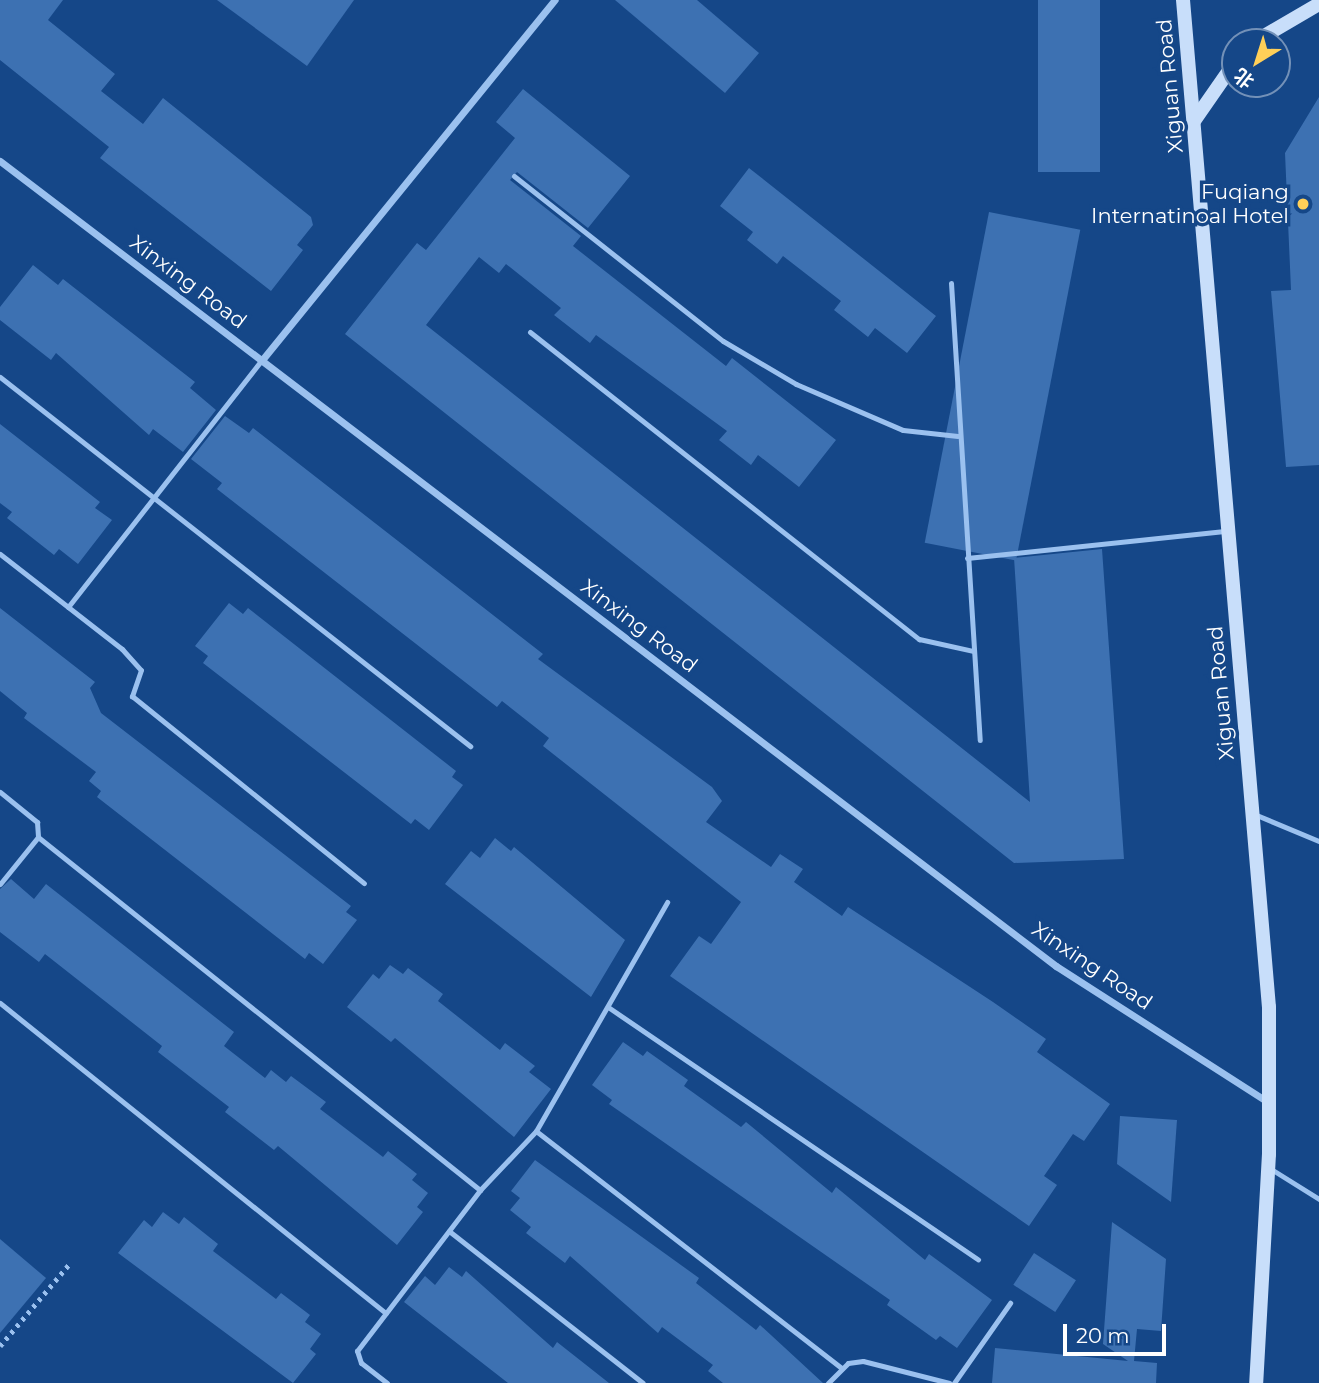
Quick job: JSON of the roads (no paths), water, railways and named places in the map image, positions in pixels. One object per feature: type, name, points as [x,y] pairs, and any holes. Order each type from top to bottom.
[{"type":"street","points":[[262,360],[555,0]]},
{"type":"street","name":"Xiguan Road","points":[[1184,0],[1269,1007],[1268,1167],[1255,1383]]},
{"type":"street","points":[[1278,28],[1319,4]]},
{"type":"street","points":[[1194,121],[1221,81]]},
{"type":"street","name":"Xinxing Road","points":[[0,161],[1056,966],[1268,1103]]},
{"type":"lane","points":[[514,176],[723,341],[796,384],[903,430],[958,436]]},
{"type":"lane","points":[[951,283],[958,436],[980,740]]},
{"type":"lane","points":[[530,332],[919,639],[974,651]]},
{"type":"lane","points":[[68,607],[262,360]]},
{"type":"lane","points":[[0,377],[470,746]]},
{"type":"lane","points":[[967,558],[1228,530]]},
{"type":"lane","points":[[0,554],[68,607],[141,670],[132,696],[364,883]]},
{"type":"lane","points":[[0,792],[37,822],[38,837],[0,884]]},
{"type":"lane","points":[[1252,813],[1319,841]]},
{"type":"lane","points":[[38,837],[480,1190]]},
{"type":"lane","points":[[387,1383],[361,1363],[357,1351],[480,1190],[536,1131],[667,902]]},
{"type":"lane","points":[[0,1003],[386,1313]]},
{"type":"lane","points":[[608,1007],[978,1259]]},
{"type":"lane","points":[[536,1131],[842,1367]]},
{"type":"lane","points":[[1268,1167],[1319,1199]]},
{"type":"lane","points":[[449,1231],[643,1383]]},
{"type":"lane","points":[[828,1383],[842,1367],[863,1362],[951,1383],[1010,1303]]},
{"type":"place","name":"Fuqiang Internatinoal Hotel","points":[[1303,204]]}]
